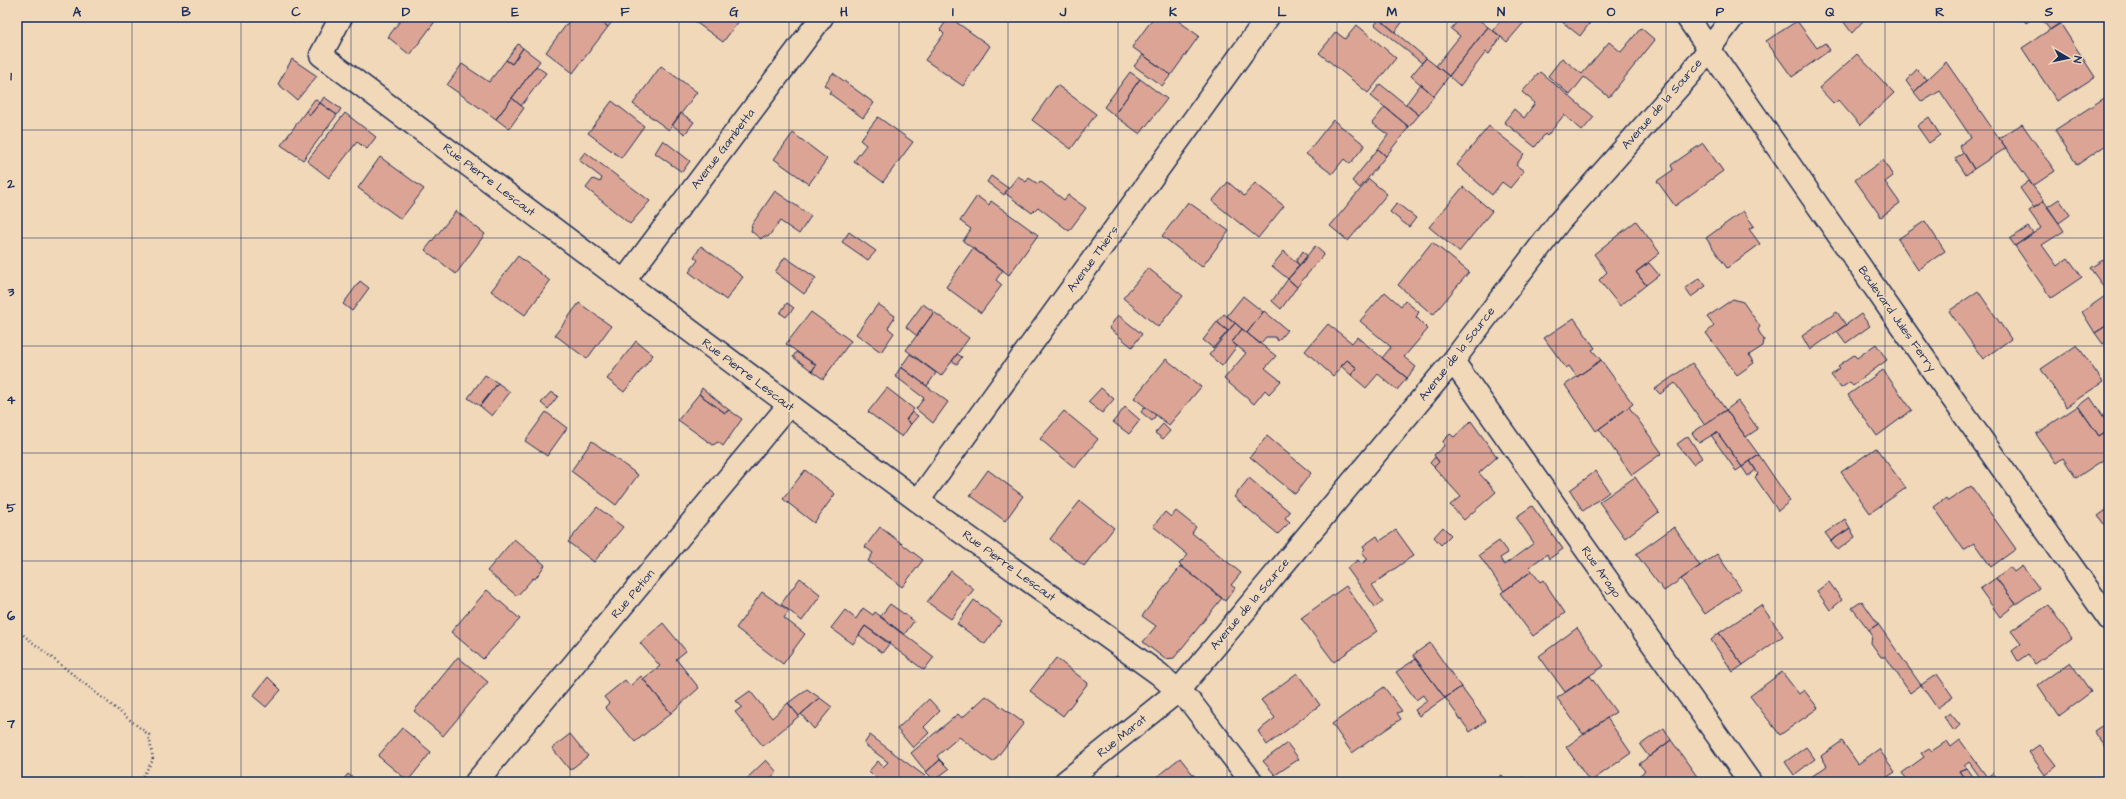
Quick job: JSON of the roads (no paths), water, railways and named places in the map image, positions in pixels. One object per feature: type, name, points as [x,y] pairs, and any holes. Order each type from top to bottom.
[{"type":"street","name":"Rue Pierre Lescaut","points":[[341,17],[321,55],[918,501],[1153,669],[1192,704],[1252,782]]},
{"type":"street","name":"Avenue Gambetta","points":[[624,281],[822,17]]},
{"type":"street","name":"Avenue Thiers","points":[[918,501],[1268,17]]},
{"type":"street","name":"Boulevard Jules Ferry","points":[[1687,17],[1710,48],[1921,354],[2109,619]]},
{"type":"street","name":"Avenue de la Source","points":[[1178,691],[1453,361],[1559,222],[1691,73],[1733,17]]},
{"type":"street","name":"Rue Arago","points":[[1453,361],[1750,782]]},
{"type":"street","name":"Rue Petion","points":[[476,782],[789,405]]},
{"type":"street","name":"Rue Marat","points":[[1065,782],[1178,691]]}]
